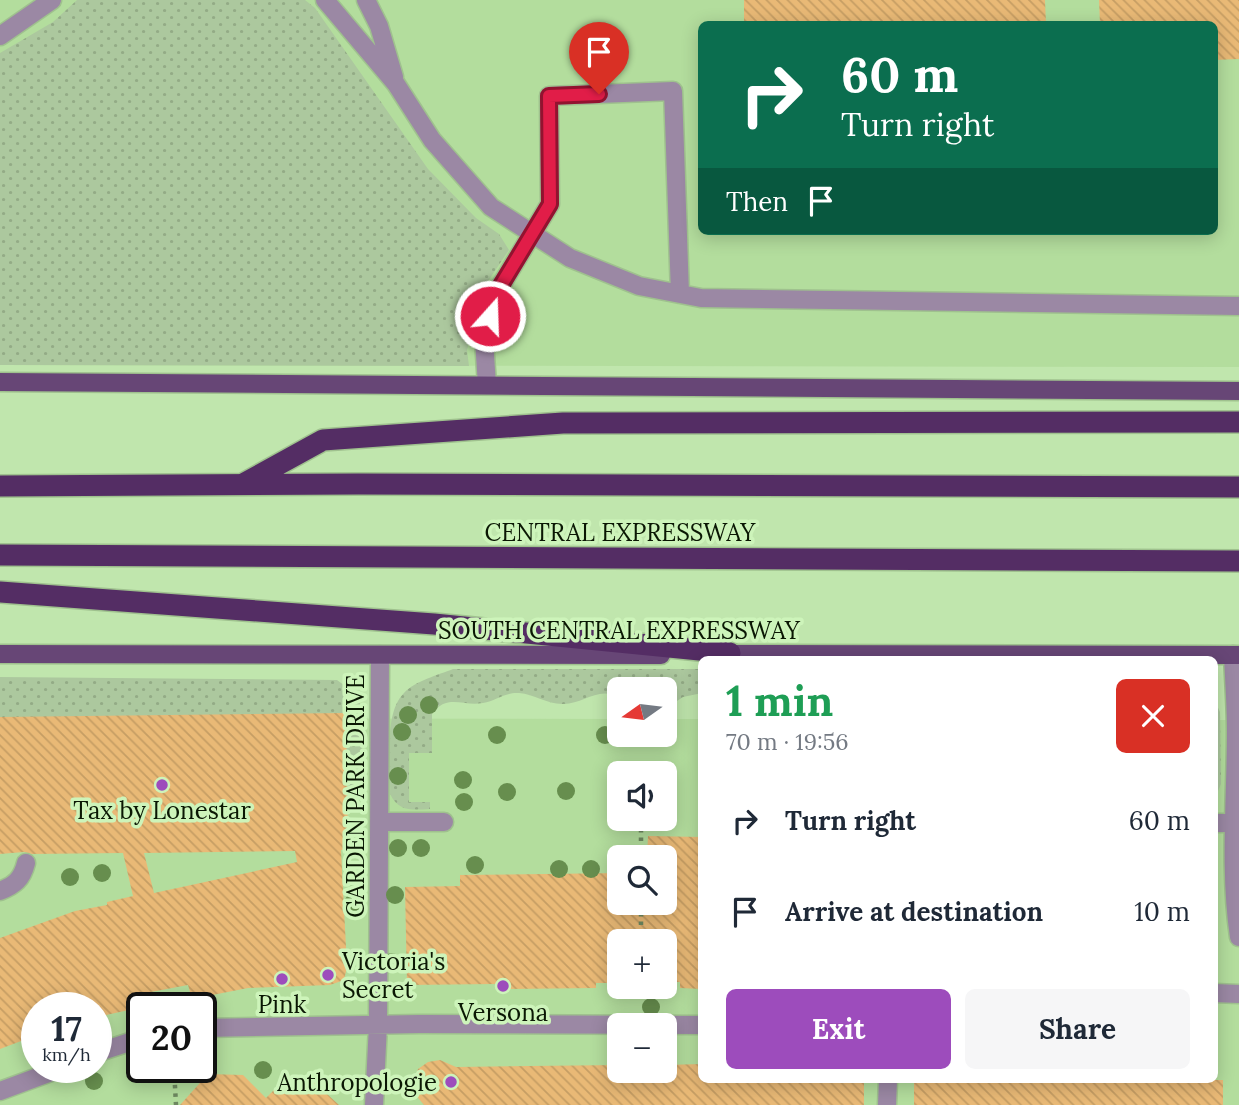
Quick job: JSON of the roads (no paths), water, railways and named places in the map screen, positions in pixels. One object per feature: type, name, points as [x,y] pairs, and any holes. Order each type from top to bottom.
[{"type":"highway","points":[[244,485],[323,440],[563,423],[1239,422]]},
{"type":"highway","name":"CENTRAL EXPRESSWAY","points":[[0,486],[1239,486]]},
{"type":"highway","name":"CENTRAL EXPRESSWAY","points":[[0,555],[1239,561]]},
{"type":"highway","points":[[0,592],[435,624],[730,653]]},
{"type":"main road","points":[[0,382],[1239,391]]},
{"type":"main road","name":"SOUTH CENTRAL EXPRESSWAY","points":[[0,654],[1236,655]]},
{"type":"street","points":[[0,36],[52,0]]},
{"type":"street","points":[[326,0],[396,84],[432,140],[491,207],[570,258],[639,286],[701,298],[1239,306]]},
{"type":"street","points":[[366,0],[379,26],[396,84]]},
{"type":"street","points":[[487,386],[484,340],[497,292],[550,204],[549,96],[673,91],[680,294]]},
{"type":"street","name":"GARDEN PARK DRIVE","points":[[374,1105],[378,1025],[380,655]]},
{"type":"street","points":[[1236,655],[1237,768],[1234,823],[1236,917],[1239,937]]},
{"type":"street","points":[[379,822],[444,822]]},
{"type":"street","points":[[1218,823],[1234,823]]},
{"type":"street","points":[[0,891],[11,887],[22,877],[26,863]]},
{"type":"street","points":[[1218,993],[1239,994]]},
{"type":"street","points":[[217,1028],[698,1025]]},
{"type":"street","points":[[0,1091],[22,1083]]},
{"type":"street","points":[[887,1105],[888,1083]]},
{"type":"place","name":"Tax by Lonestar","points":[[162,785]]},
{"type":"place","name":"Victoria's Secret","points":[[328,975]]},
{"type":"place","name":"Pink","points":[[282,979]]},
{"type":"place","name":"Versona","points":[[503,986]]},
{"type":"place","name":"Anthropologie","points":[[451,1082]]}]
